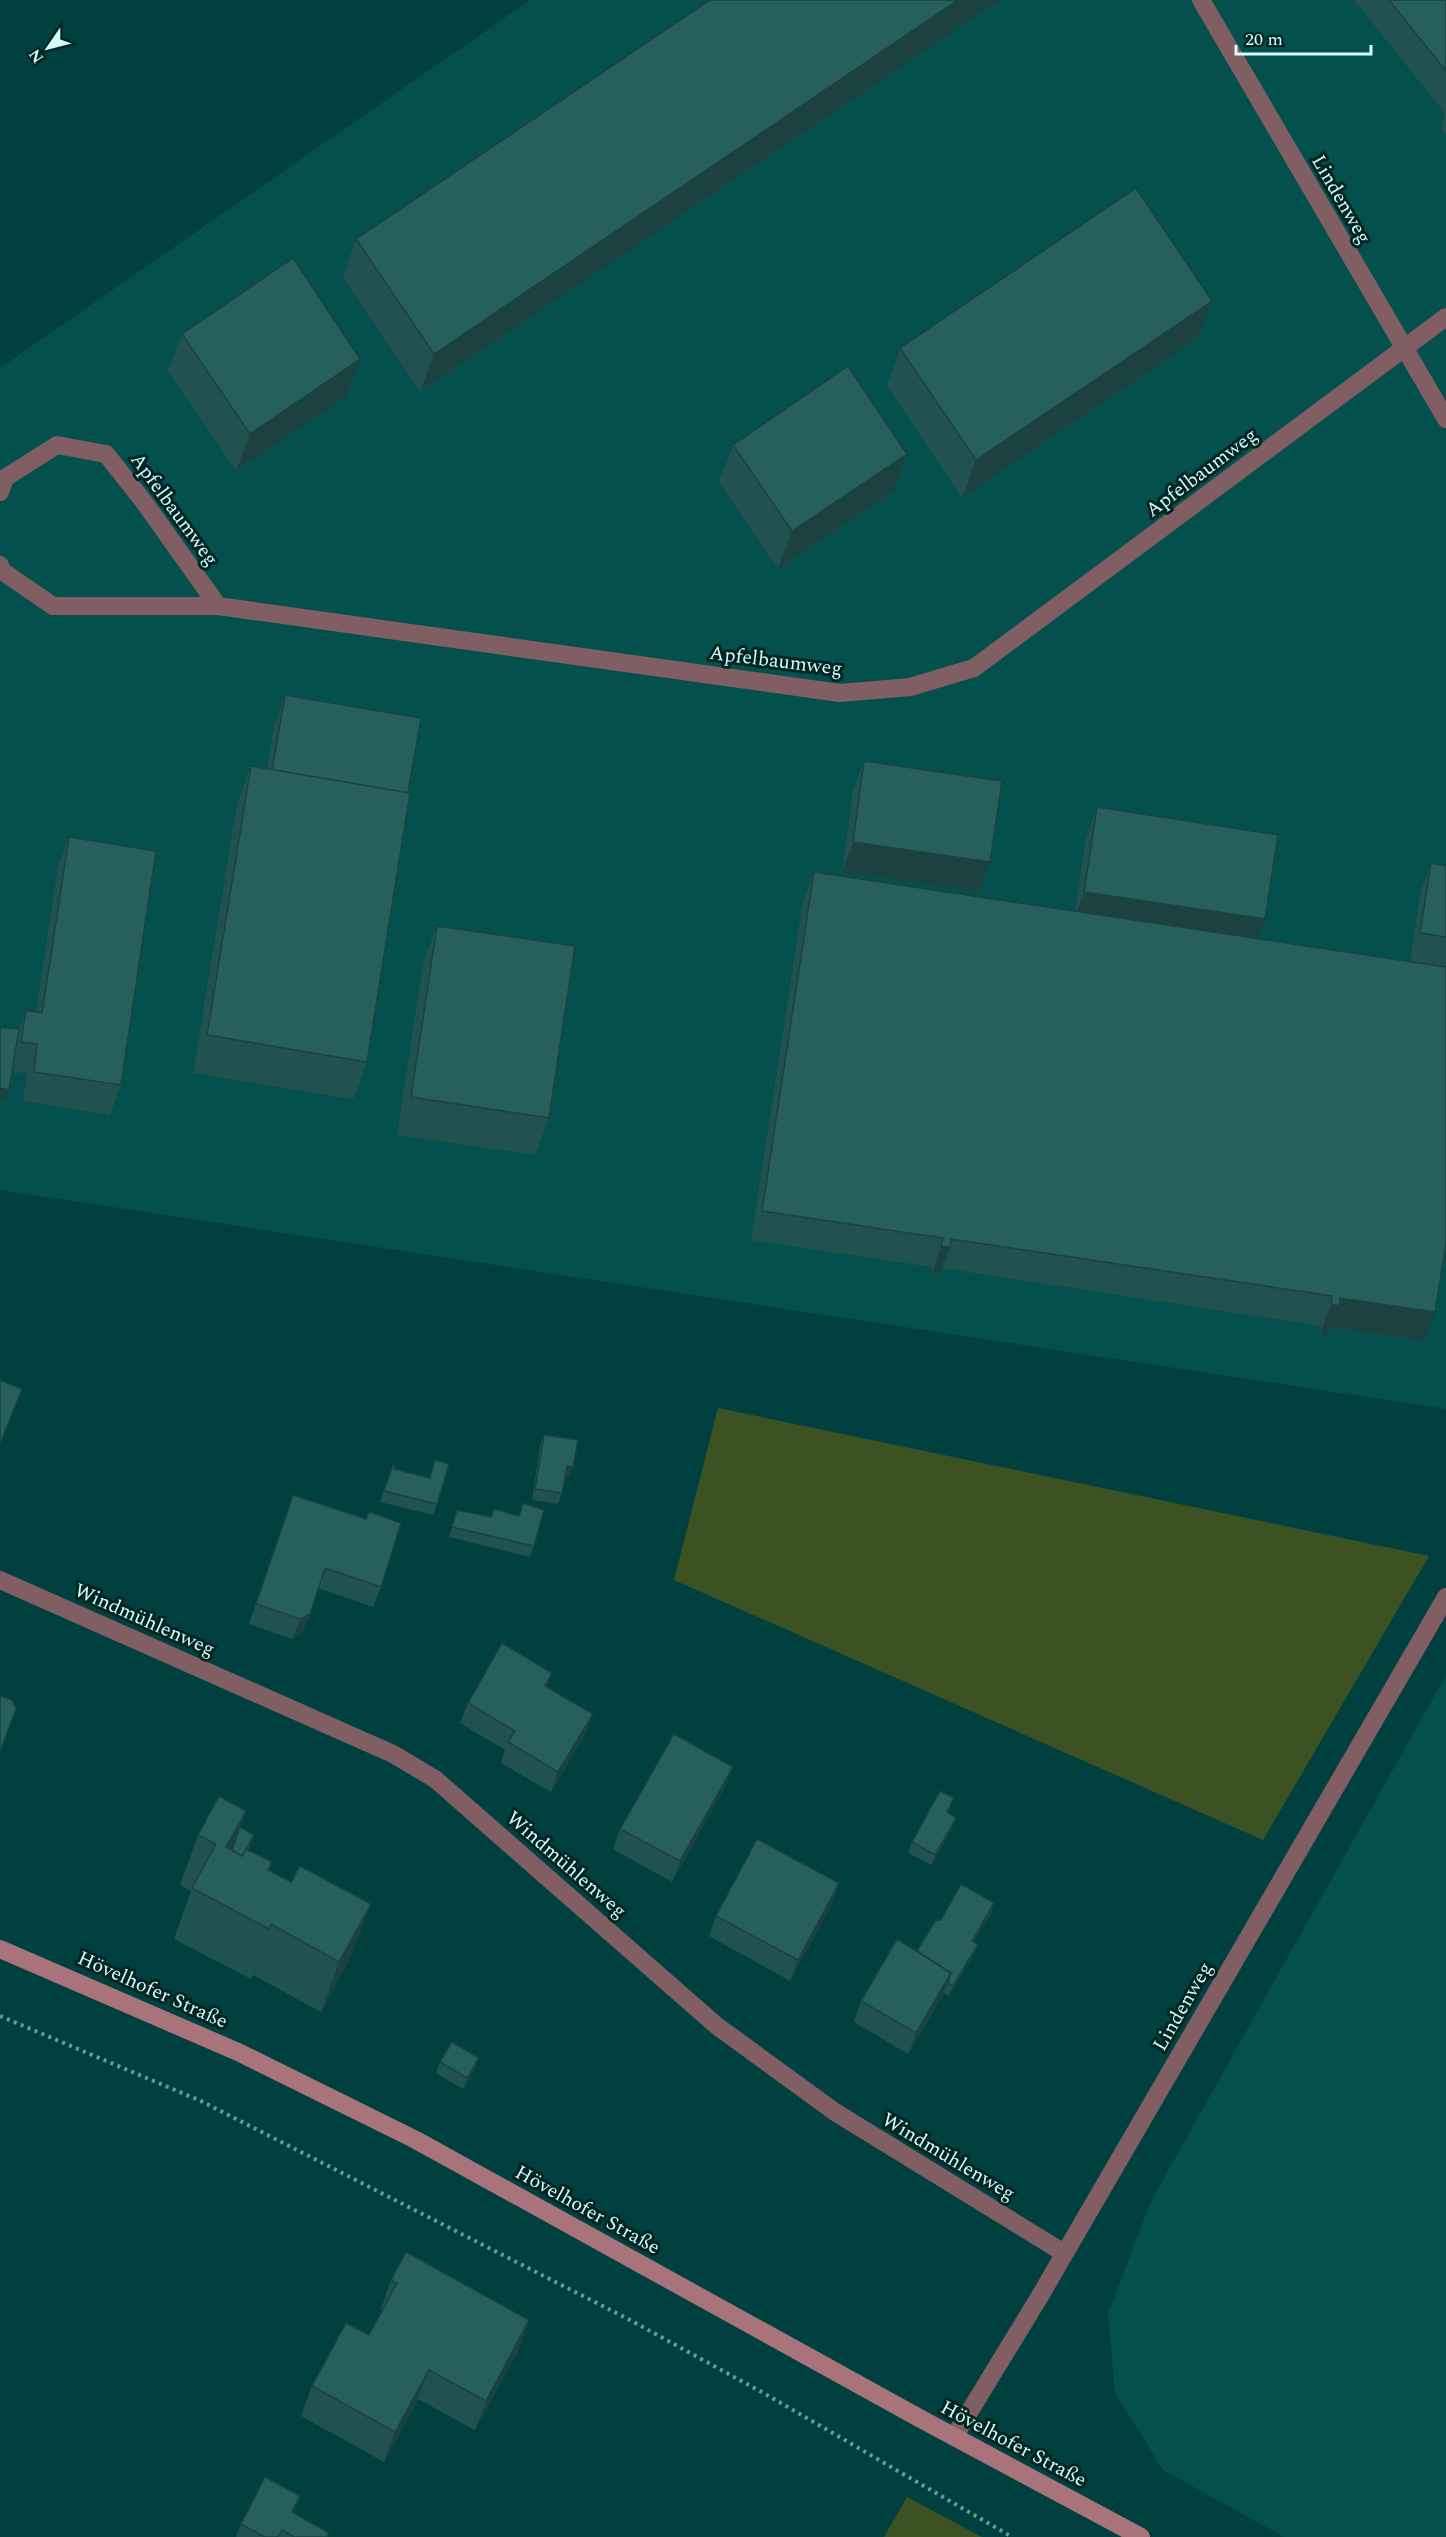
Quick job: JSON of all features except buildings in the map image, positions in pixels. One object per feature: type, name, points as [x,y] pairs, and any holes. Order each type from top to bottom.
[{"type":"main road","name":"Hövelhofer Straße","points":[[0,1949],[238,2052],[416,2140],[954,2437],[1141,2537]]},
{"type":"street","name":"Lindenweg","points":[[1201,0],[1446,419]]},
{"type":"street","name":"Apfelbaumweg","points":[[0,565],[2,571],[53,606],[218,606],[840,693],[910,687],[974,668],[1446,317]]},
{"type":"street","name":"Apfelbaumweg","points":[[0,492],[5,478],[57,445],[106,454],[144,502],[218,606]]},
{"type":"street","name":"Windmühlenweg","points":[[0,1580],[393,1754],[435,1779],[717,2026],[835,2112],[1064,2253]]},
{"type":"street","name":"Lindenweg","points":[[954,2437],[1064,2253],[1446,1597]]},
{"type":"path","points":[[0,2016],[201,2101],[630,2320],[777,2401],[1012,2537]]},
{"type":"shaded area","points":[[530,0],[1446,0],[1446,1409],[0,1190],[0,368]]},
{"type":"shaded area","points":[[718,1408],[1429,1556],[1263,1840],[674,1580]]},
{"type":"shaded area","points":[[1446,1675],[1446,2537],[1284,2537],[1163,2470],[1115,2393],[1108,2314],[1151,2201]]},
{"type":"shaded area","points":[[907,2497],[982,2537],[884,2537]]}]
